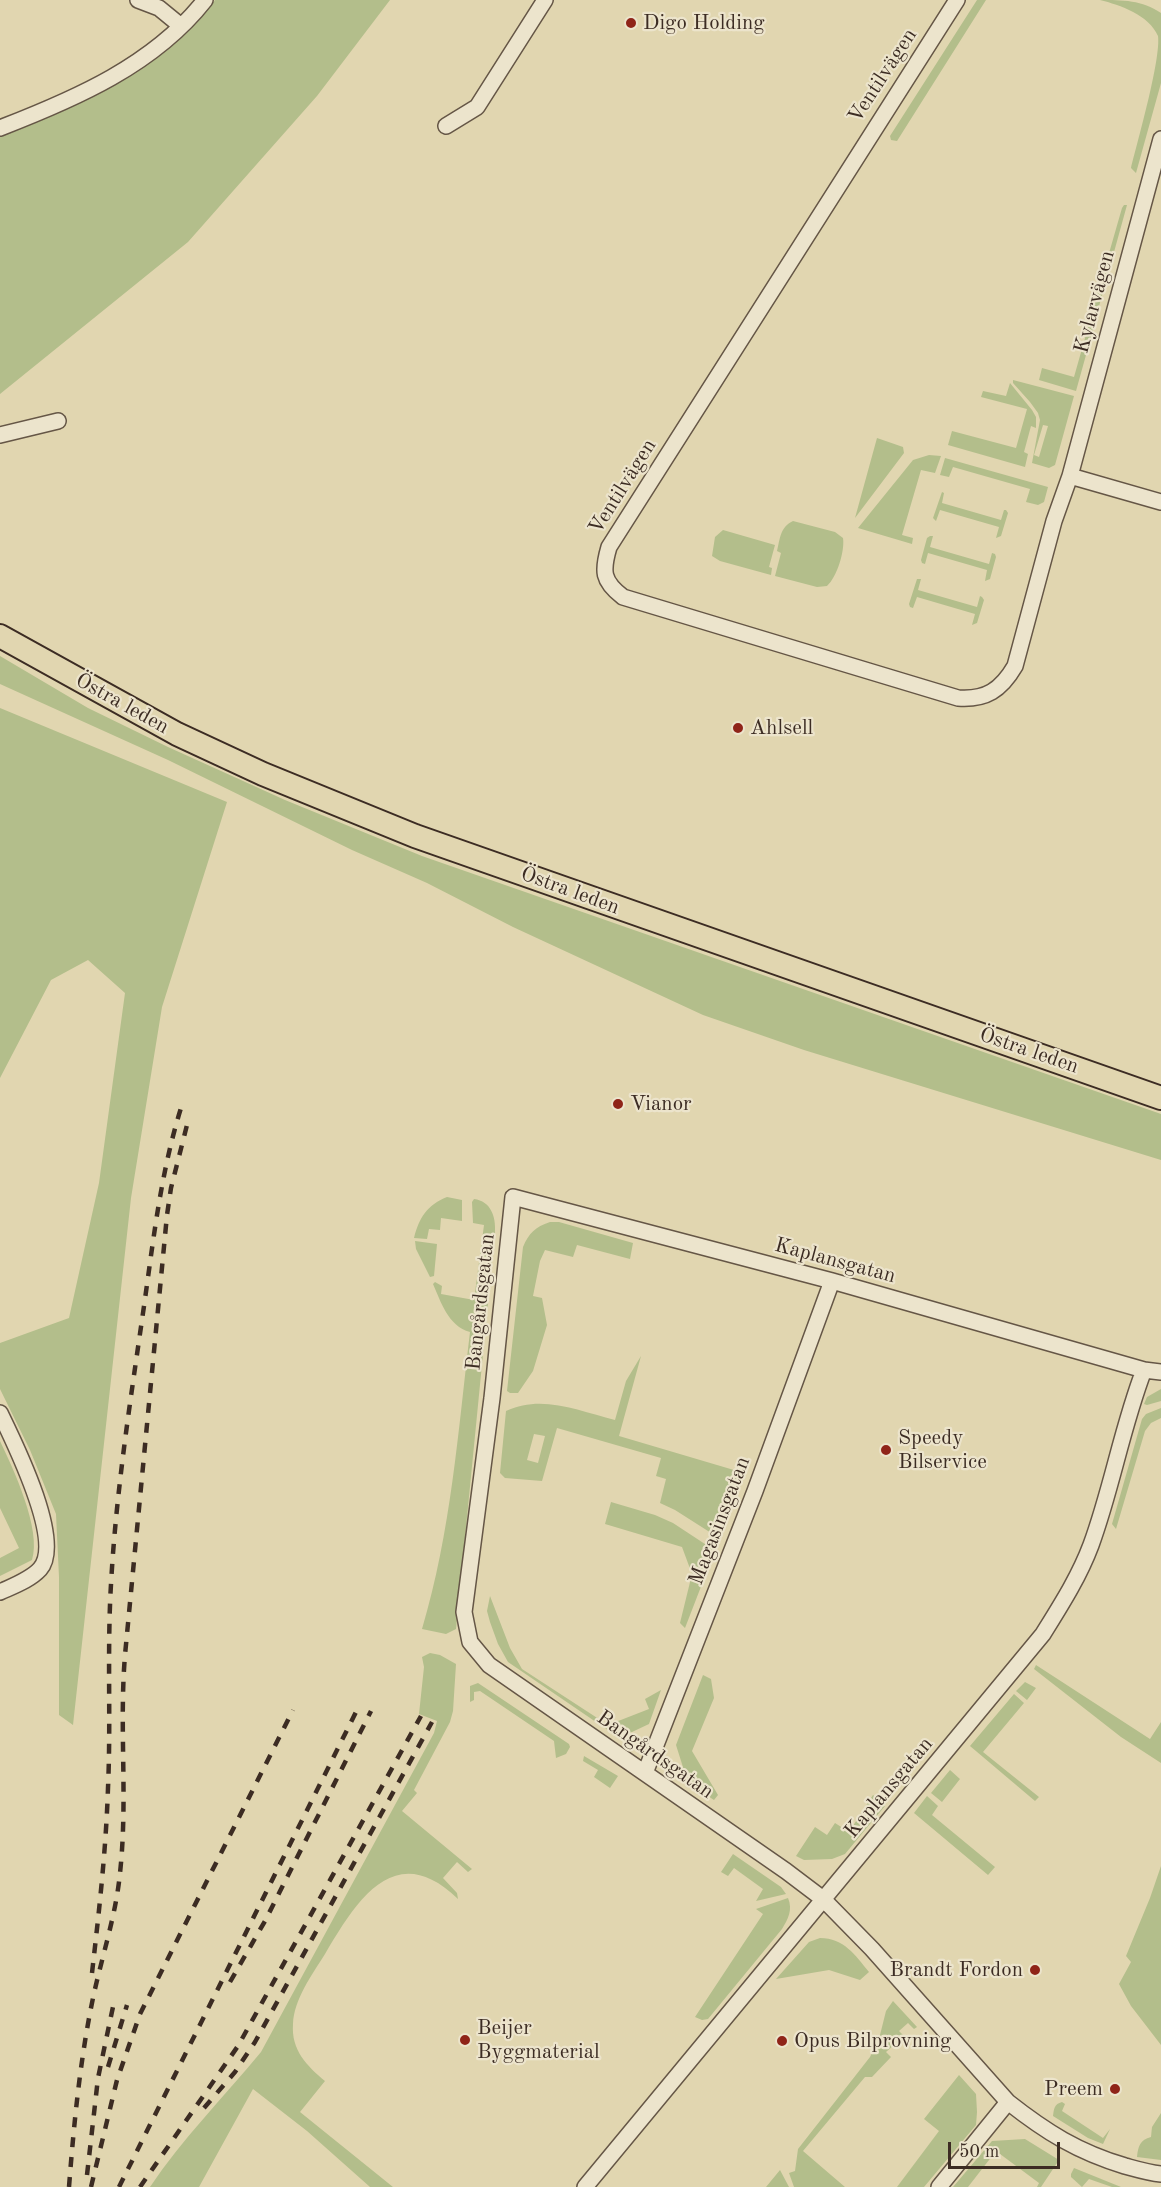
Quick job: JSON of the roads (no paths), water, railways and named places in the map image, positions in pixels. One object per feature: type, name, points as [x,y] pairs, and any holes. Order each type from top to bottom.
[{"type":"highway","name":"Östra leden","points":[[2,635],[177,734],[264,774],[414,836],[1161,1098]]},
{"type":"highway","points":[[1127,1086],[1161,1078]]},
{"type":"street","points":[[138,0],[159,8],[181,26]]},
{"type":"street","points":[[0,128],[76,96],[148,54],[181,26],[205,0]]},
{"type":"street","points":[[446,126],[477,106],[544,0]]},
{"type":"street","name":"Ventilvägen","points":[[957,0],[609,547],[604,563],[606,577],[609,587],[622,597],[958,698],[974,699],[998,688],[1015,666],[1054,521],[1070,476]]},
{"type":"street","name":"Kylarvägen","points":[[1070,476],[1161,139]]},
{"type":"street","points":[[0,435],[58,421]]},
{"type":"street","points":[[1070,476],[1161,502]]},
{"type":"street","name":"Kaplansgatan","points":[[513,1197],[832,1281],[1144,1370],[1161,1372]]},
{"type":"street","name":"Bangårdsgatan","points":[[513,1197],[492,1398],[464,1612],[470,1642],[489,1665],[823,1899],[872,1949],[1008,2102],[1033,2122],[1074,2148],[1159,2178]]},
{"type":"street","name":"Magasinsgatan","points":[[645,1773],[755,1491],[832,1281]]},
{"type":"street","name":"Kaplansgatan","points":[[585,2187],[1019,1666],[1043,1634],[1076,1581],[1091,1545],[1131,1405],[1144,1370]]},
{"type":"street","points":[[0,1413],[40,1509],[47,1544],[46,1557],[41,1568],[26,1580],[0,1592]]},
{"type":"street","points":[[939,2187],[1008,2102]]},
{"type":"railway","points":[[92,1973],[107,1811],[110,1609],[116,1516],[128,1414],[158,1210],[181,1108]]},
{"type":"railway","points":[[69,2187],[84,2045],[120,1873],[125,1655],[167,1215],[171,1188],[187,1125]]},
{"type":"railway","points":[[119,2187],[359,1706]]},
{"type":"railway","points":[[91,2187],[117,2080],[140,2014],[293,1710]]},
{"type":"railway","points":[[230,1982],[265,1921],[371,1711]]},
{"type":"railway","points":[[140,2187],[238,2046],[421,1716]]},
{"type":"railway","points":[[204,2108],[235,2072],[255,2042],[432,1722]]},
{"type":"railway","points":[[87,2175],[98,2078],[114,2002]]},
{"type":"railway","points":[[108,2067],[127,2005]]},
{"type":"place","name":"Digo Holding","points":[[631,23]]},
{"type":"place","name":"Ahlsell","points":[[738,728]]},
{"type":"place","name":"Vianor","points":[[618,1104]]},
{"type":"place","name":"Speedy Bilservice","points":[[886,1450]]},
{"type":"place","name":"Brandt Fordon","points":[[1035,1970]]},
{"type":"place","name":"Beijer Byggmaterial","points":[[465,2040]]},
{"type":"place","name":"Opus Bilprovning","points":[[782,2041]]},
{"type":"place","name":"Preem","points":[[1115,2089]]}]
